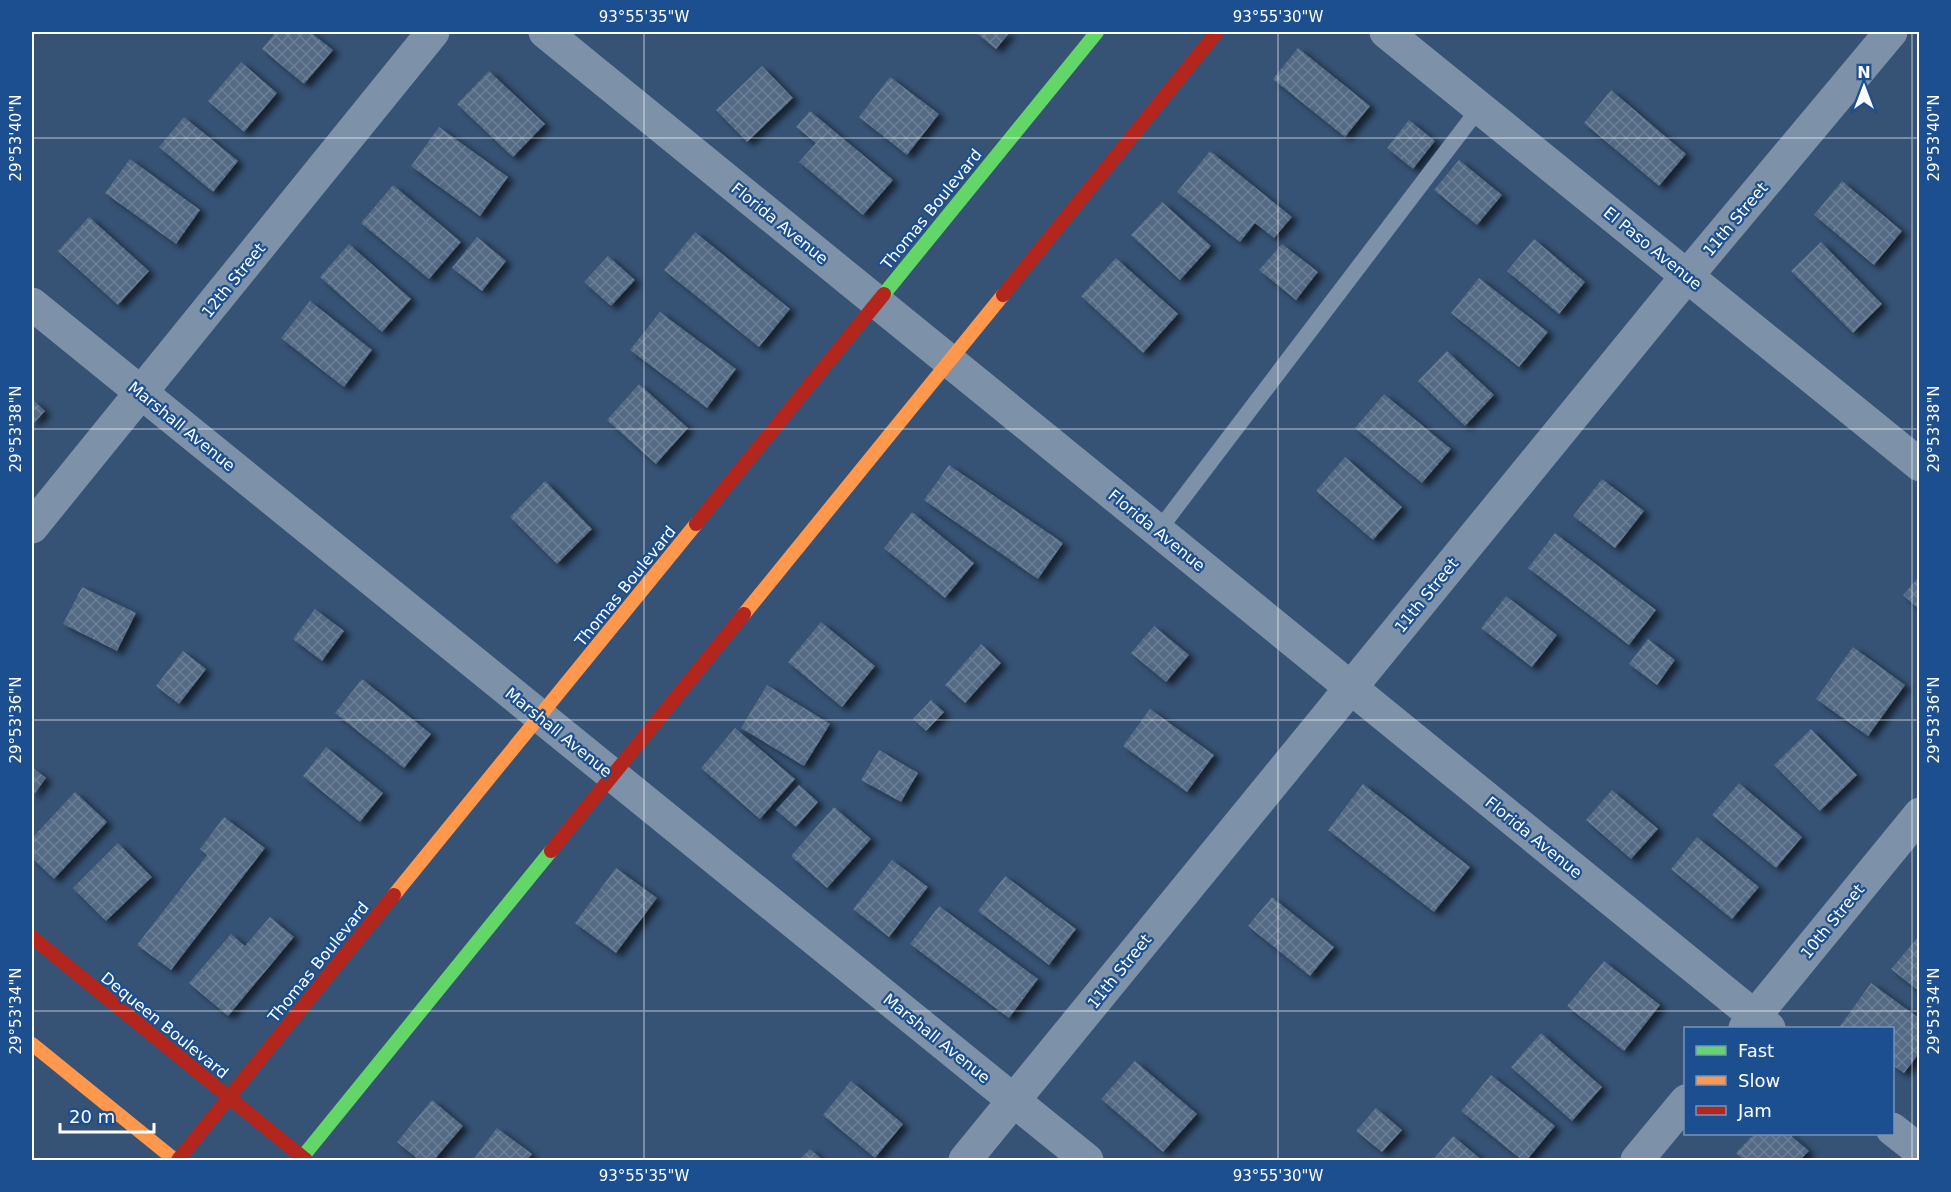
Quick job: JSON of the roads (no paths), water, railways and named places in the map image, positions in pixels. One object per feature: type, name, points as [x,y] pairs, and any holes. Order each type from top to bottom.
[{"type":"main road","name":"Thomas Boulevard","points":[[176,1161],[1097,32]]},
{"type":"main road","points":[[303,1160],[1217,32]]},
{"type":"main road","name":"Dequeen Boulevard","points":[[32,937],[303,1160]]},
{"type":"main road","points":[[32,1044],[176,1161]]},
{"type":"street","name":"12th Street","points":[[32,527],[434,32]]},
{"type":"street","name":"Florida Avenue","points":[[545,32],[1350,687],[1756,1025]]},
{"type":"street","name":"El Paso Avenue","points":[[1386,32],[1920,465]]},
{"type":"street","name":"11th Street","points":[[965,1161],[1687,276],[1891,32]]},
{"type":"street","name":"Marshall Avenue","points":[[32,304],[1087,1161]]},
{"type":"street","name":"10th Street","points":[[1756,1025],[1920,814]]},
{"type":"street","points":[[1637,1161],[1684,1103]]},
{"type":"street","points":[[1894,1130],[1920,1151]]},
{"type":"lane","points":[[1158,531],[1480,107]]}]
